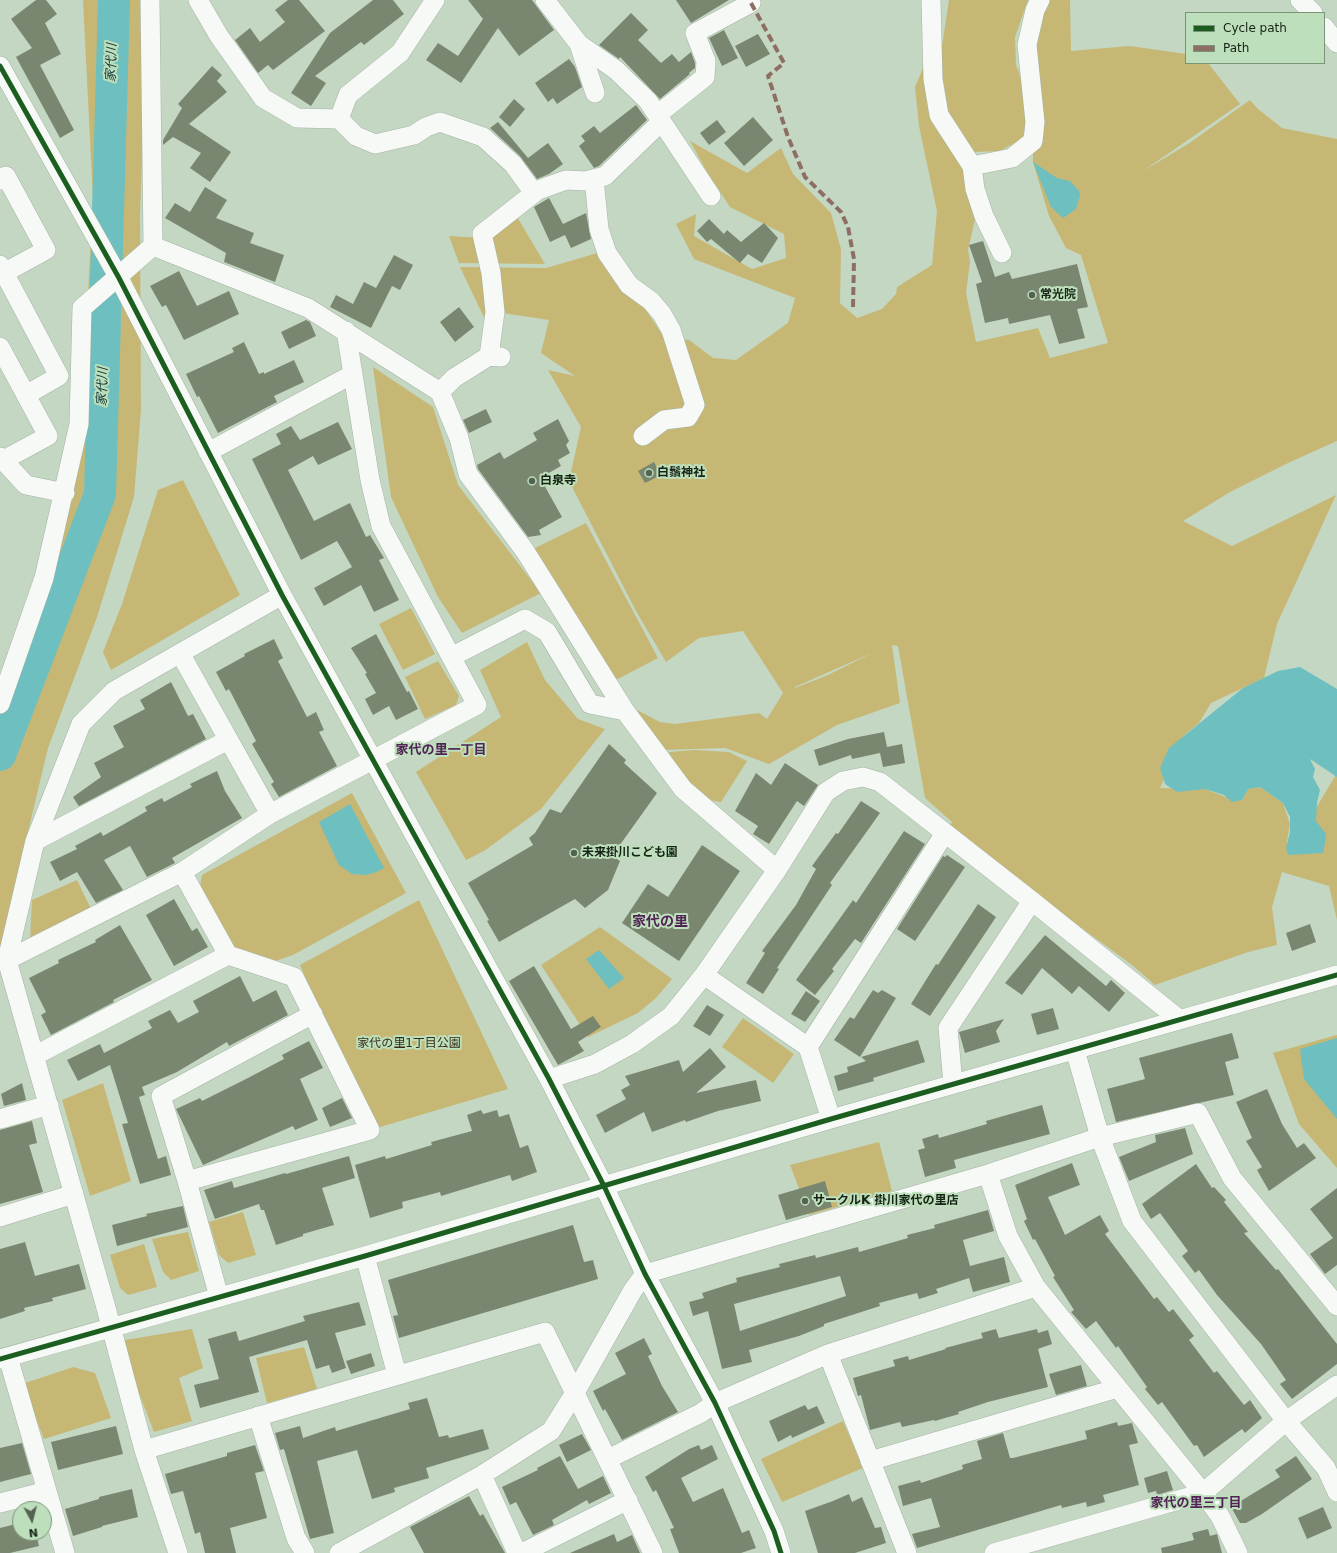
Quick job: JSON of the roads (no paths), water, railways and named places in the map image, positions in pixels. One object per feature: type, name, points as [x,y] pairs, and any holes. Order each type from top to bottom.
[{"type":"street","points":[[0,704],[6,673],[44,578],[65,493],[79,424],[82,308],[119,278],[153,246],[150,0]]},
{"type":"street","points":[[198,0],[219,36],[263,98],[297,118],[339,119],[356,136],[375,144],[414,135],[426,127],[440,122],[482,138],[513,164],[534,193]]},
{"type":"street","points":[[339,119],[348,95],[400,53],[435,0]]},
{"type":"street","points":[[545,0],[579,44],[616,70],[648,101],[711,196]]},
{"type":"street","points":[[440,392],[454,378],[495,356],[495,312],[491,273],[482,234],[538,190],[566,180],[586,181],[605,176],[659,119],[705,77],[706,61],[695,33],[751,4],[749,0]]},
{"type":"street","points":[[931,0],[933,79],[939,115],[972,166],[975,189],[984,216],[1002,254]]},
{"type":"street","points":[[972,166],[1012,158],[1033,141],[1035,122],[1027,46],[1035,10],[1040,0]]},
{"type":"street","points":[[1300,0],[1312,12]]},
{"type":"street","points":[[1325,28],[1337,42]]},
{"type":"street","points":[[579,44],[595,93]]},
{"type":"street","points":[[0,66],[119,278],[282,595],[549,1079],[604,1186],[645,1274],[715,1403],[774,1531],[781,1553]]},
{"type":"street","points":[[2,174],[46,250],[2,269],[59,376],[26,395]]},
{"type":"street","points":[[594,179],[599,229],[607,253],[629,285],[651,301],[662,314],[671,330],[696,405],[688,417],[664,420],[643,436]]},
{"type":"street","points":[[153,246],[308,308],[440,392],[459,438],[468,474],[525,551],[625,711],[683,789],[777,870]]},
{"type":"street","points":[[3,959],[182,872],[270,814],[374,761],[477,705],[381,526],[370,480],[346,331]]},
{"type":"street","points":[[0,347],[48,436],[1,459],[26,485],[65,493]]},
{"type":"street","points":[[208,452],[353,374]]},
{"type":"street","points":[[178,1553],[144,1450],[112,1328],[49,1105],[3,959],[35,841],[81,724],[114,691],[282,595]]},
{"type":"street","points":[[451,657],[525,619],[547,632],[590,704],[625,711]]},
{"type":"street","points":[[180,653],[270,814]]},
{"type":"street","points":[[35,841],[228,740]]},
{"type":"street","points":[[549,1079],[595,1064],[632,1044],[671,1016],[704,975],[777,870],[826,792],[843,781],[863,777],[880,782],[1032,901],[1180,1020]]},
{"type":"street","points":[[808,1047],[945,832]]},
{"type":"street","points":[[182,872],[228,955],[294,977],[370,1130],[187,1181]]},
{"type":"street","points":[[952,1084],[948,1028],[1032,901]]},
{"type":"street","points":[[34,1056],[228,955]]},
{"type":"street","points":[[704,975],[808,1047],[831,1119]]},
{"type":"street","points":[[65,1553],[47,1491],[4,1358],[365,1256],[952,1084],[1337,975]]},
{"type":"street","points":[[219,1297],[187,1181],[161,1096],[313,1014]]},
{"type":"street","points":[[1075,1050],[1100,1137],[1132,1221],[1286,1421],[1326,1468],[1337,1492]]},
{"type":"street","points":[[0,1119],[49,1105]]},
{"type":"street","points":[[339,1553],[482,1475],[551,1430],[576,1391],[632,1290],[645,1274],[988,1174],[1100,1137],[1198,1113],[1232,1178],[1337,1306]]},
{"type":"street","points":[[988,1174],[1008,1236],[1036,1287],[1203,1492],[1220,1516],[1238,1553]]},
{"type":"street","points":[[0,1217],[74,1194]]},
{"type":"street","points":[[365,1256],[397,1375]]},
{"type":"street","points":[[608,1459],[701,1413],[715,1403],[828,1354],[1036,1287]]},
{"type":"street","points":[[144,1450],[545,1332],[576,1391],[653,1553]]},
{"type":"street","points":[[828,1354],[907,1553]]},
{"type":"street","points":[[994,1553],[1203,1492],[1286,1421],[1337,1385]]},
{"type":"street","points":[[870,1461],[1118,1388]]},
{"type":"street","points":[[258,1416],[296,1538],[305,1553]]},
{"type":"street","points":[[482,1475],[517,1553]]},
{"type":"street","points":[[0,1503],[47,1491]]},
{"type":"street","points":[[522,1553],[628,1500]]},
{"type":"water","points":[[1033,162],[1057,178],[1070,181],[1079,191],[1080,195],[1076,209],[1063,218],[1051,207]]},
{"type":"water","points":[[1300,667],[1337,689],[1337,777],[1310,759],[1315,769],[1313,777],[1320,790],[1317,803],[1316,821],[1326,834],[1323,853],[1288,855],[1286,848],[1290,832],[1290,817],[1283,803],[1260,787],[1248,789],[1242,800],[1232,802],[1224,795],[1205,789],[1177,792],[1165,784],[1160,768],[1169,748],[1243,688],[1278,671]]},
{"type":"water","points":[[350,804],[384,868],[374,873],[365,875],[352,874],[339,865],[319,822]]},
{"type":"water","points":[[599,950],[624,978],[609,989],[586,959]]},
{"type":"water","points":[[1337,1038],[1337,1119],[1304,1079],[1300,1049]]},
{"type":"waterway","name":"家代川","points":[[0,755],[100,494],[114,0]]},
{"type":"place","name":"常光院","points":[[1032,295]]},
{"type":"place","name":"白鬚神社","points":[[649,473]]},
{"type":"place","name":"白泉寺","points":[[532,481]]},
{"type":"place","name":"未来掛川こども園","points":[[574,853]]},
{"type":"place","name":"サークルK 掛川家代の里店","points":[[805,1201]]},
{"type":"district","name":"家代の里一丁目","points":[[441,751]]},
{"type":"district","name":"家代の里","points":[[660,922]]},
{"type":"district","name":"家代の里三丁目","points":[[1196,1504]]},
{"type":"park label","name":"家代の里1丁目公園","points":[[409,1044]]}]
